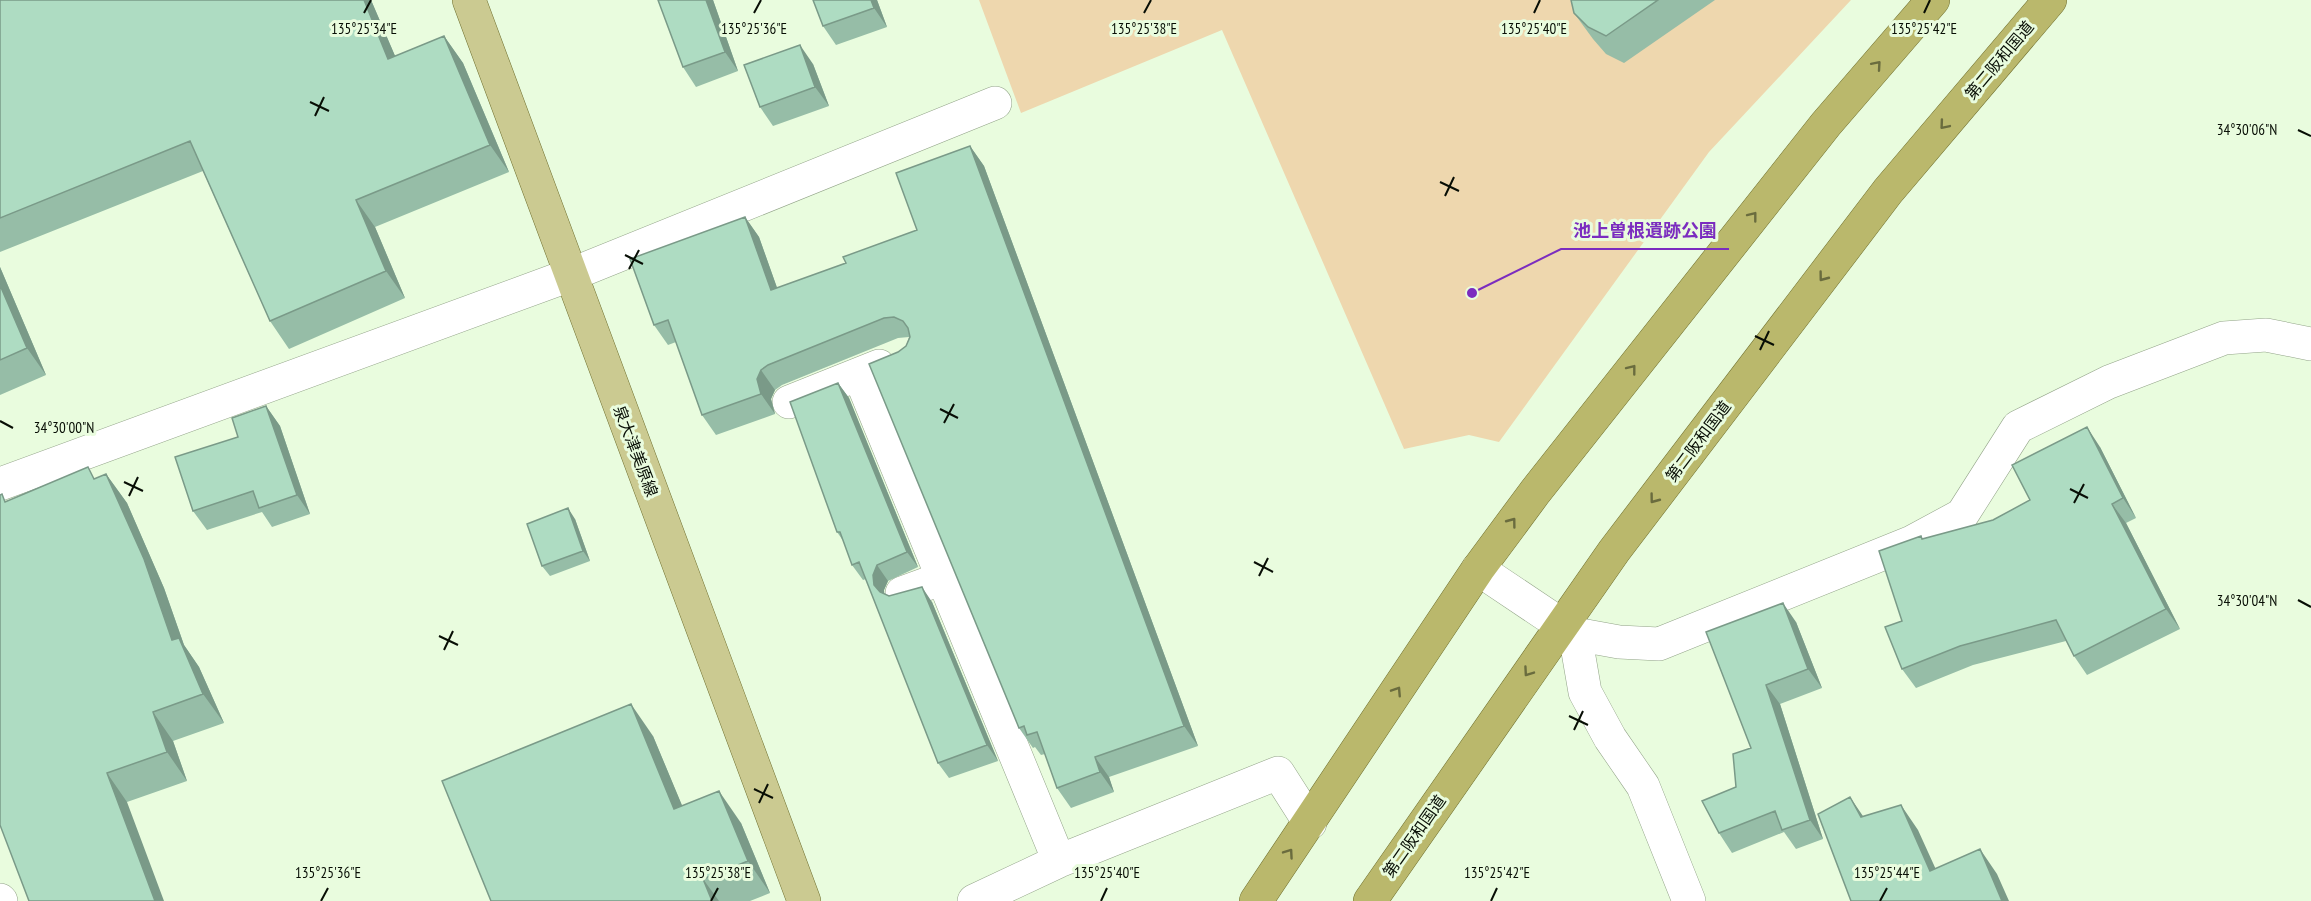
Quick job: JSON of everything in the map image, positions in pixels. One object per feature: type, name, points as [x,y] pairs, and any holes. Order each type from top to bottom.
[{"type":"highway","points":[[1256,901],[1478,569],[1535,492],[1826,124],[1933,0]]},
{"type":"highway","name":"第二阪和国道","points":[[1370,901],[1888,191],[2050,0]]},
{"type":"main road","name":"泉大津美原線","points":[[469,0],[804,901]]},
{"type":"street","points":[[0,484],[570,275],[995,103]]},
{"type":"street","points":[[1478,569],[1568,629],[1619,642],[1659,644],[1912,542],[1962,515],[2018,427],[2109,382],[2224,338],[2266,335],[2311,344]]},
{"type":"street","points":[[789,402],[906,356]]},
{"type":"street","points":[[860,374],[1059,861]]},
{"type":"street","points":[[902,593],[943,578]]},
{"type":"street","points":[[1568,629],[1585,692],[1611,738],[1643,786],[1689,901]]},
{"type":"street","points":[[974,901],[1059,861],[1278,773],[1310,823]]},
{"type":"shaded area","points":[[979,0],[1851,0],[1709,152],[1499,442],[1469,435],[1404,449],[1222,30],[1021,113]]},
{"type":"building","points":[[0,0],[364,0],[388,59],[444,36],[490,145],[356,200],[386,271],[270,321],[190,141],[0,218]]},
{"type":"building","points":[[658,0],[706,0],[725,52],[683,67]]},
{"type":"building","points":[[813,0],[871,0],[874,8],[823,26]]},
{"type":"building","points":[[1571,0],[1658,0],[1606,36],[1588,27],[1574,13]]},
{"type":"building","points":[[800,45],[815,87],[760,107],[744,65]]},
{"type":"building","points":[[970,146],[1184,726],[1095,757],[1100,772],[1057,788],[1037,732],[1027,735],[1024,726],[1019,728],[869,364],[898,352],[906,346],[910,337],[903,321],[894,317],[884,318],[768,365],[761,370],[757,379],[761,394],[702,415],[668,320],[654,325],[630,259],[745,217],[771,290],[846,263],[843,257],[917,230],[896,173]]},
{"type":"building","points":[[0,285],[27,348],[0,360]]},
{"type":"building","points":[[838,383],[907,552],[877,565],[873,575],[874,585],[880,592],[889,596],[922,587],[987,745],[938,763],[859,562],[852,565],[840,532],[837,532],[790,402]]},
{"type":"building","points":[[266,406],[297,495],[259,508],[253,491],[193,511],[175,457],[238,437],[232,418]]},
{"type":"building","points":[[2087,427],[2123,498],[2112,504],[2166,609],[2074,656],[2056,620],[1960,646],[1902,669],[1885,627],[1902,621],[1879,551],[1921,536],[1922,539],[1993,520],[2030,500],[2012,465]]},
{"type":"building","points":[[88,467],[94,479],[106,474],[144,559],[172,640],[179,638],[203,694],[153,712],[167,752],[107,773],[155,901],[29,901],[0,825],[0,495],[2,494],[5,502]]},
{"type":"building","points":[[568,508],[583,551],[542,566],[527,524]]},
{"type":"building","points":[[1783,603],[1808,669],[1766,685],[1810,820],[1782,830],[1775,811],[1719,833],[1702,801],[1736,787],[1733,754],[1751,748],[1706,632]]},
{"type":"building","points":[[631,704],[674,809],[719,791],[748,861],[703,879],[712,901],[491,901],[442,781]]},
{"type":"building","points":[[1850,797],[1861,817],[1901,805],[1930,871],[1980,849],[2002,901],[1851,901],[1818,814]]},
{"type":"place","name":"池上曽根遺跡公園","points":[[1472,293]]}]
